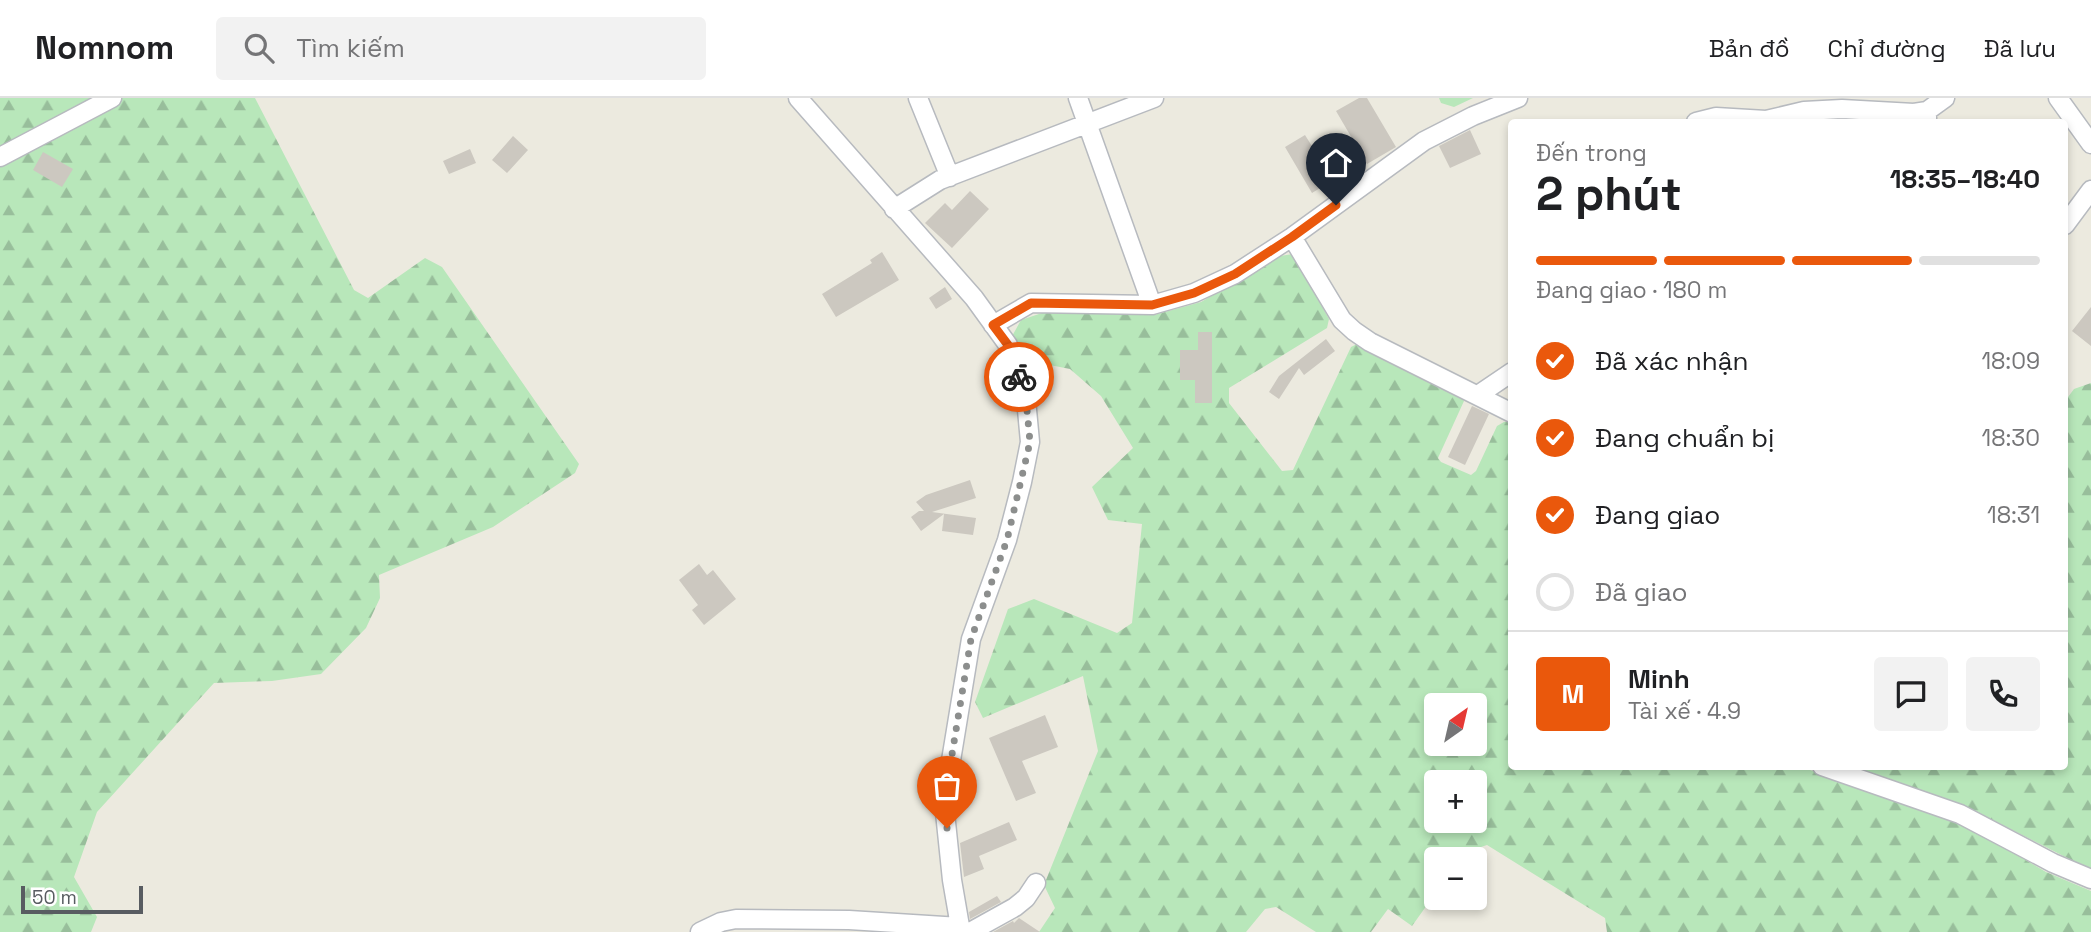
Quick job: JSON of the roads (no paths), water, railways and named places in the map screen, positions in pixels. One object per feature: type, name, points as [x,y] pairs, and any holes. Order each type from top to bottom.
[{"type":"street","points":[[0,157],[113,98]]},
{"type":"street","points":[[798,98],[974,298],[1008,345],[1026,399],[1030,442],[1007,540],[971,639],[944,803],[952,880],[964,930]]},
{"type":"street","points":[[918,98],[950,177]]},
{"type":"street","points":[[1078,98],[1152,305]]},
{"type":"street","points":[[894,209],[940,180],[1154,98]]},
{"type":"street","points":[[993,325],[1031,303],[1152,305],[1194,293],[1235,274],[1292,237],[1424,141],[1473,116],[1518,98]]},
{"type":"street","points":[[1774,119],[1804,111],[1842,109],[1914,113],[1928,117],[1945,98]]},
{"type":"street","points":[[2058,98],[2091,144]]},
{"type":"street","points":[[1708,119],[1742,119]]},
{"type":"street","points":[[2068,221],[2091,190]]},
{"type":"street","points":[[1292,237],[1342,320],[1354,331],[1370,342],[1508,411]]},
{"type":"street","points":[[1478,395],[1508,375]]},
{"type":"street","points":[[1834,770],[1960,814],[2053,863],[2091,879]]},
{"type":"street","points":[[699,932],[721,922],[736,919],[849,920],[964,930],[1015,907],[1026,898],[1036,883]]}]
